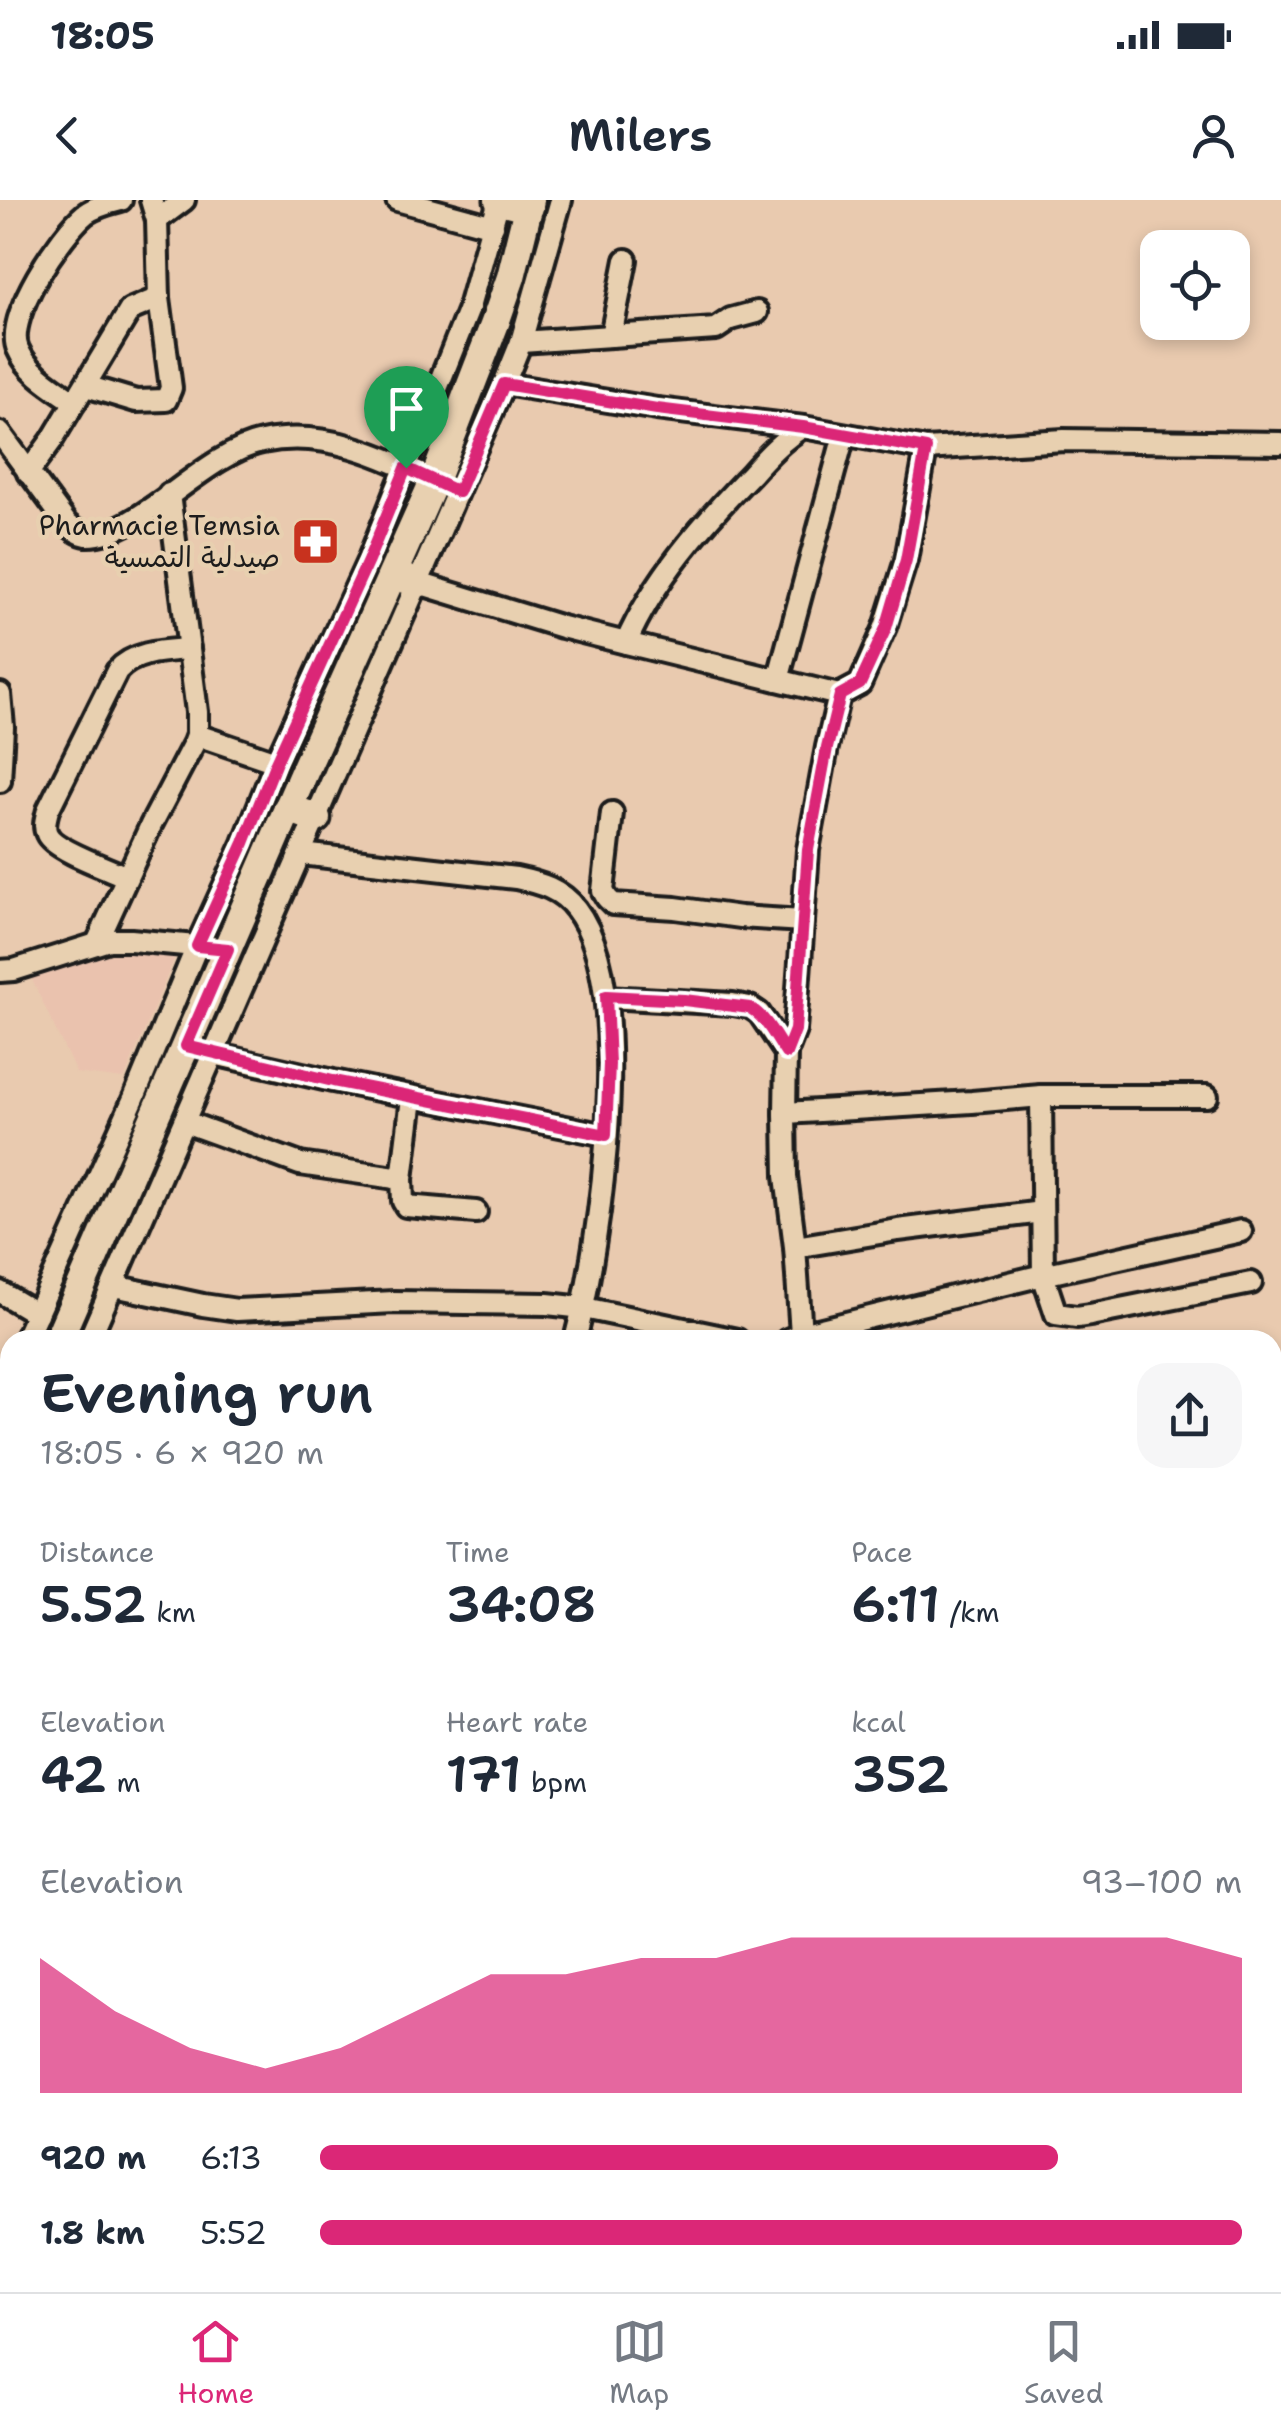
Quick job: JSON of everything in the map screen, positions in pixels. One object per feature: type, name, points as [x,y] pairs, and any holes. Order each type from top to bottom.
[{"type":"main road","points":[[62,1330],[288,808],[406,579],[446,486],[529,204],[497,209]]},
{"type":"main road","points":[[288,808],[316,818]]},
{"type":"main road","points":[[186,1046],[214,1054]]},
{"type":"street","points":[[122,200],[89,210],[60,241],[23,305],[15,338],[20,354],[41,378],[80,394],[136,401],[166,400],[171,388],[159,298],[154,210],[184,200]]},
{"type":"street","points":[[30,1330],[134,1098],[276,762],[368,561],[468,311],[497,209],[397,200]]},
{"type":"street","points":[[0,433],[67,524],[82,534],[118,528],[225,456],[264,441],[291,438],[356,446],[446,486],[504,384],[521,342],[560,200]]},
{"type":"street","points":[[611,336],[626,260]]},
{"type":"street","points":[[28,473],[130,310],[159,298]]},
{"type":"street","points":[[521,342],[716,330],[730,318],[757,312]]},
{"type":"street","points":[[504,384],[803,427],[926,449],[1064,440],[1281,443]]},
{"type":"street","points":[[626,643],[638,616],[716,510],[778,445],[803,427]]},
{"type":"street","points":[[778,680],[844,435]]},
{"type":"street","points":[[94,1330],[316,818],[406,579],[562,627],[840,695],[860,684],[886,628],[906,560],[926,449]]},
{"type":"street","points":[[96,943],[197,735],[198,712],[169,494]]},
{"type":"street","points":[[127,877],[50,840],[45,830],[48,810],[117,670],[140,656],[189,650]]},
{"type":"street","points":[[0,694],[0,781]]},
{"type":"street","points":[[794,1330],[795,1248],[786,1176],[786,1053],[795,1030],[808,850],[840,695]]},
{"type":"street","points":[[197,735],[276,762]]},
{"type":"street","points":[[612,812],[603,891],[614,904],[803,921]]},
{"type":"street","points":[[301,854],[540,883],[560,892],[589,929],[606,996],[609,1064],[599,1202],[578,1330]]},
{"type":"street","points":[[0,971],[96,943],[131,940],[228,949]]},
{"type":"street","points":[[606,996],[750,1008],[767,1022],[786,1053]]},
{"type":"street","points":[[214,1054],[412,1098],[606,1135]]},
{"type":"street","points":[[785,1113],[1041,1096],[1207,1096]]},
{"type":"street","points":[[1041,1096],[1043,1275],[1056,1314],[1072,1317],[1250,1282]]},
{"type":"street","points":[[412,1098],[402,1201],[406,1206],[476,1212]]},
{"type":"street","points":[[185,1122],[300,1164],[402,1179]]},
{"type":"street","points":[[795,1248],[1042,1212]]},
{"type":"street","points":[[822,1330],[1241,1231]]},
{"type":"street","points":[[114,1286],[237,1310],[394,1302],[548,1304],[689,1330]]},
{"type":"street","points":[[0,1292],[37,1314]]},
{"type":"shaded area","points":[[116,940],[146,945],[175,957],[124,1079],[76,1073],[26,967]]},
{"type":"place","name":"Pharmacie Temsia صيدلية التمسية","points":[[315,541]]},
{"type":"route","points":[[504,384],[803,427],[926,449],[906,560],[886,628],[860,684],[840,695],[827,748],[808,850],[795,1030],[786,1053],[767,1022],[750,1008],[606,996],[606,1135],[333,1081],[186,1046],[228,949],[197,946],[406,468],[458,492],[504,384]]}]
